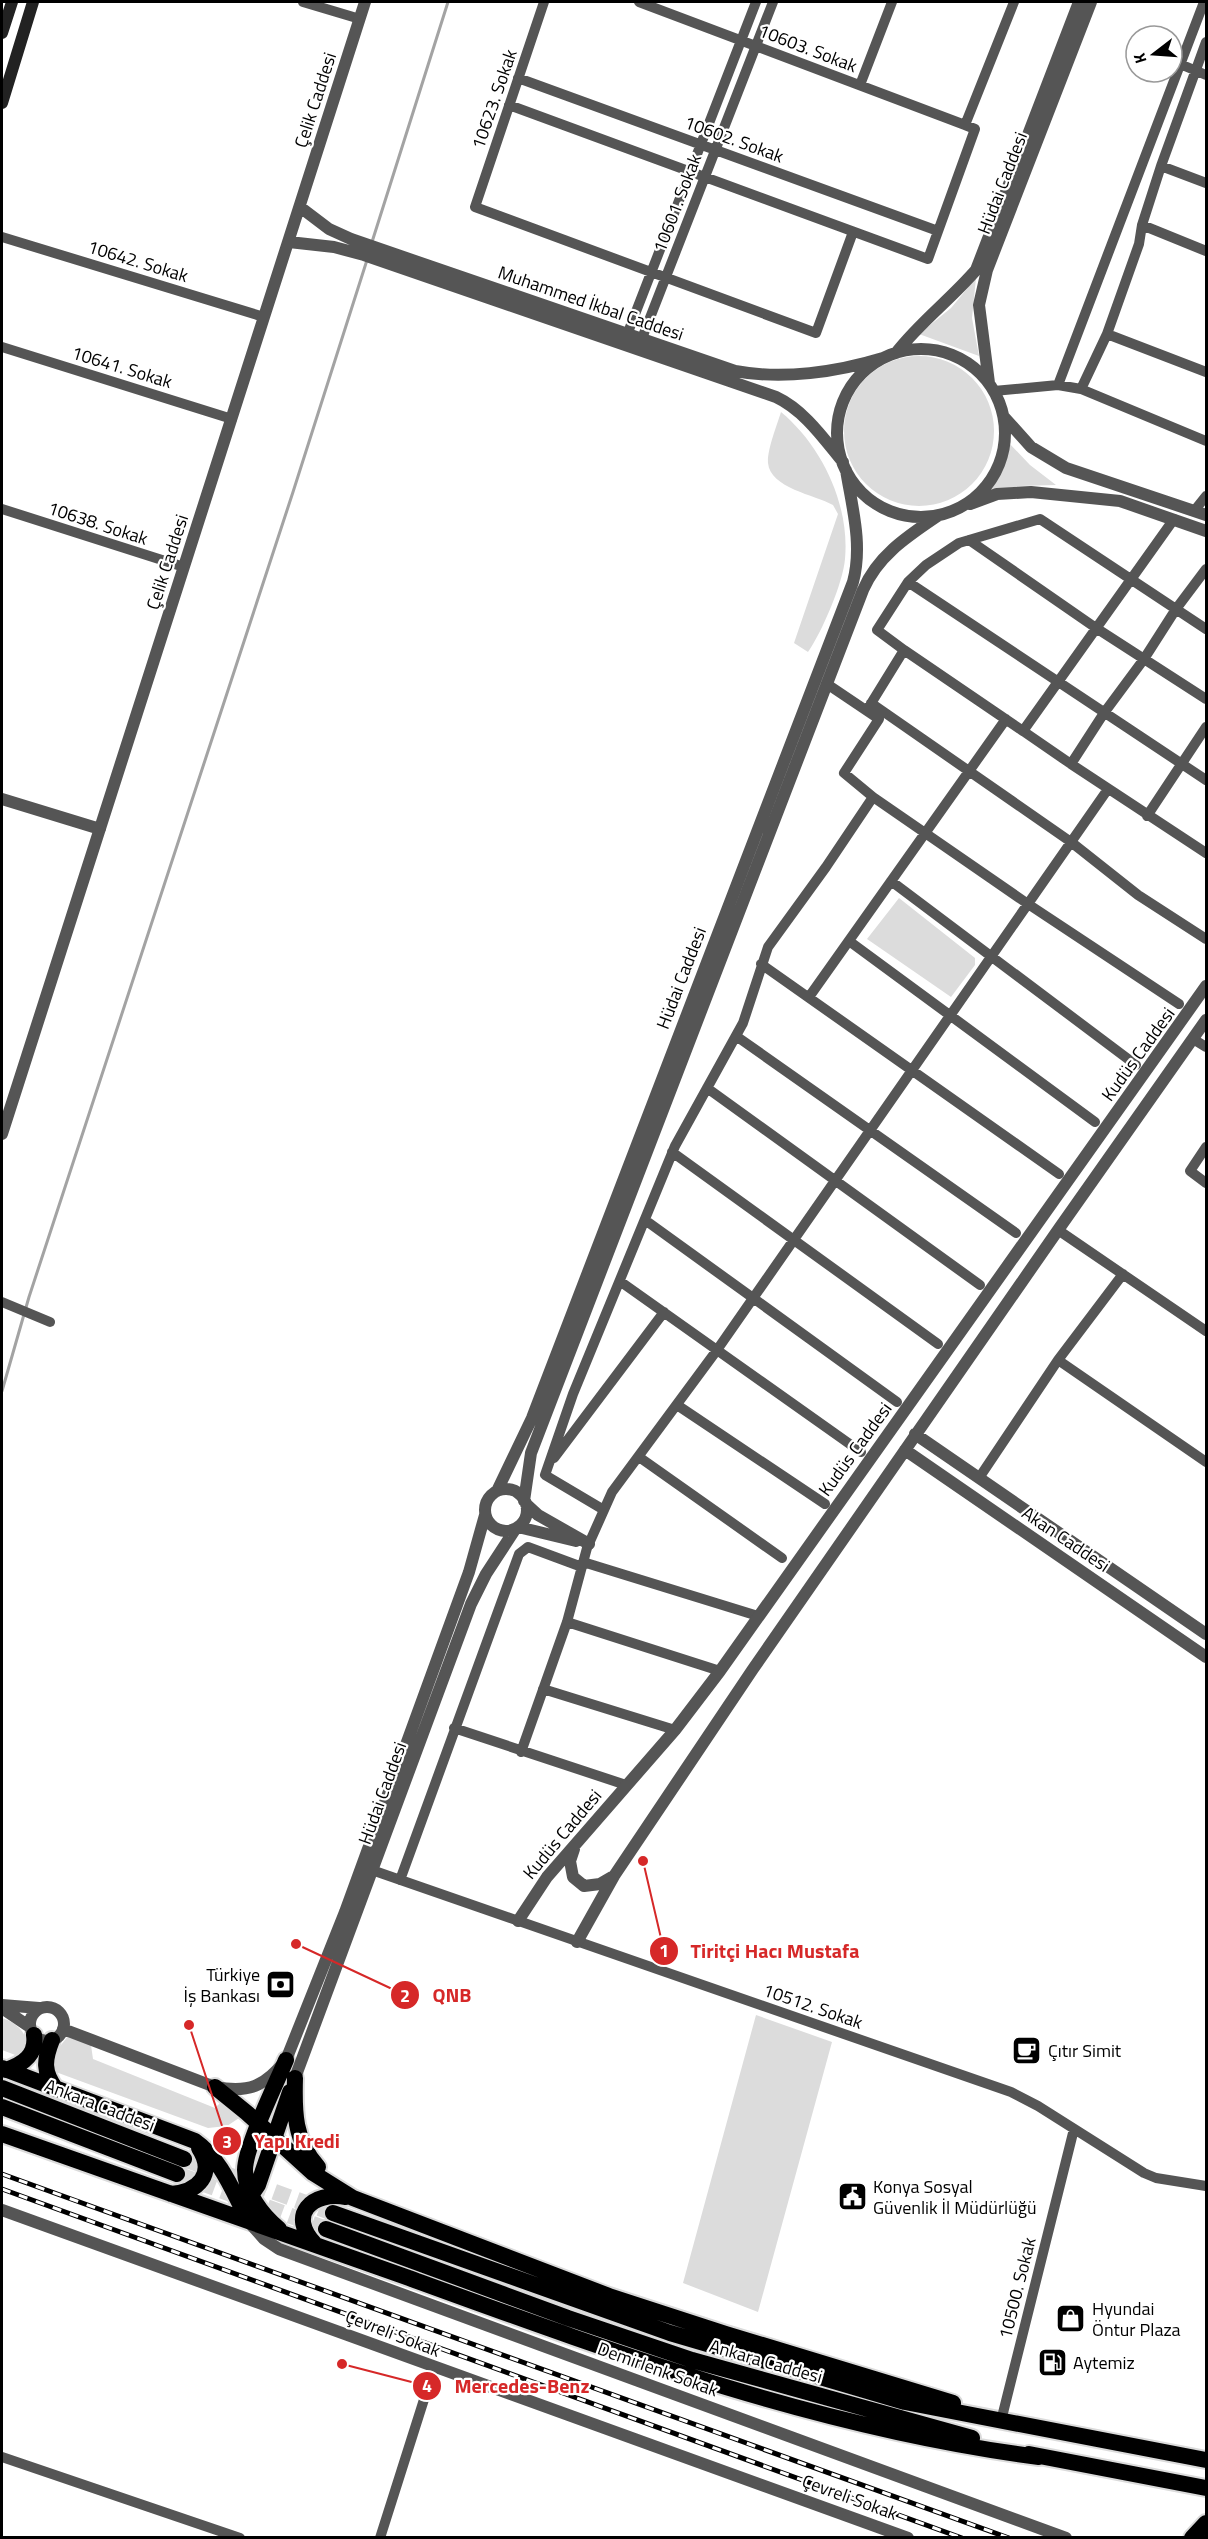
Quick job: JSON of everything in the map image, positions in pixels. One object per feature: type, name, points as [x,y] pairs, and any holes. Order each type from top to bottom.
[{"type":"highway","points":[[4,2069],[20,2065],[29,2058],[34,2047],[32,2031]]},
{"type":"highway","points":[[56,2090],[45,2072],[46,2055],[58,2034]]},
{"type":"highway","points":[[247,2207],[245,2164],[286,2060]]},
{"type":"highway","points":[[4,2069],[195,2141],[209,2151],[247,2207],[281,2231],[315,2244],[543,2327],[723,2388],[814,2414],[909,2435],[975,2449],[1039,2457]]},
{"type":"highway","points":[[247,2207],[296,2078]]},
{"type":"highway","points":[[296,2078],[296,2124],[300,2139],[308,2154],[328,2175],[390,2213]]},
{"type":"highway","points":[[215,2087],[321,2179],[353,2198],[609,2296],[726,2334],[927,2394],[1001,2421]]},
{"type":"highway","name":"Ankara Caddesi","points":[[2,2088],[181,2166],[2,2107]]},
{"type":"highway","points":[[2,2134],[216,2211],[247,2207],[263,2213],[281,2231]]},
{"type":"highway","points":[[170,2194],[191,2190],[204,2175],[206,2166],[204,2156],[198,2147],[185,2137]]},
{"type":"highway","points":[[315,2244],[309,2238],[303,2223],[306,2209],[310,2204],[316,2199],[330,2195],[353,2198]]},
{"type":"highway","name":"Ankara Caddesi","points":[[333,2213],[669,2333],[905,2402],[1206,2460]]},
{"type":"highway","name":"Ankara Caddesi","points":[[326,2229],[568,2318],[692,2360],[1039,2457],[1206,2488]]},
{"type":"highway","points":[[1192,2538],[1206,2523]]},
{"type":"main road","points":[[2,33],[12,2]]},
{"type":"main road","points":[[2,103],[33,2]]},
{"type":"street","points":[[303,2],[360,19]]},
{"type":"street","name":"Çelik Caddesi","points":[[2,1134],[365,2]]},
{"type":"street","name":"10623. Sokak","points":[[544,2],[475,207],[651,272]]},
{"type":"street","name":"10603. Sokak","points":[[639,2],[965,125]]},
{"type":"street","name":"10601. Sokak","points":[[625,339],[756,2]]},
{"type":"street","name":"10601. Sokak","points":[[640,344],[773,2]]},
{"type":"street","points":[[860,86],[892,2]]},
{"type":"street","points":[[509,105],[928,259],[975,129],[965,125],[1014,2]]},
{"type":"street","name":"Hüdai Caddesi","points":[[896,353],[912,332],[953,296],[976,270],[1078,2]]},
{"type":"street","name":"Hüdai Caddesi","points":[[991,388],[979,305],[987,270],[1091,2]]},
{"type":"street","points":[[1184,54],[1204,2]]},
{"type":"street","points":[[1081,389],[1107,334],[1139,244],[1142,225],[1161,166],[1201,73],[1206,42]]},
{"type":"street","points":[[1184,66],[1201,73]]},
{"type":"street","name":"10602. Sokak","points":[[518,78],[938,231]]},
{"type":"street","points":[[1058,385],[1172,84]]},
{"type":"street","points":[[1161,166],[1206,183]]},
{"type":"street","name":"Muhammed İkbal Caddesi","points":[[300,207],[349,245]]},
{"type":"street","points":[[1142,225],[1206,251]]},
{"type":"street","points":[[651,272],[816,333],[853,232]]},
{"type":"street","name":"10642. Sokak","points":[[2,237],[264,318]]},
{"type":"street","name":"Muhammed İkbal Caddesi","points":[[289,242],[349,245],[640,344],[749,374],[794,374],[843,368],[883,358]]},
{"type":"street","points":[[1107,334],[1206,372]]},
{"type":"street","name":"Muhammed İkbal Caddesi","points":[[640,344],[786,403],[810,424],[845,466]]},
{"type":"street","name":"10641. Sokak","points":[[2,347],[232,419]]},
{"type":"street","points":[[1206,515],[1066,468],[1031,447],[1003,416],[991,388],[968,363],[945,353],[921,349],[896,353],[883,358],[862,374],[853,385],[844,403],[838,436],[845,466],[859,488],[885,508],[906,515],[939,515],[997,495],[1031,492],[1120,501],[1206,531]]},
{"type":"street","points":[[991,388],[1058,385],[1081,389],[1206,441]]},
{"type":"street","points":[[955,510],[979,494],[996,471],[1004,444],[1003,416]]},
{"type":"street","name":"Hüdai Caddesi","points":[[497,1491],[536,1408],[853,582],[857,536],[845,466]]},
{"type":"street","points":[[1194,511],[1206,496]]},
{"type":"street","name":"10638. Sokak","points":[[2,509],[184,567]]},
{"type":"street","name":"Hüdai Caddesi","points":[[525,1502],[531,1453],[863,590],[877,564],[888,552],[939,515]]},
{"type":"street","points":[[1206,630],[1040,519],[959,543],[926,565],[908,582],[877,630],[1147,816],[1206,853]]},
{"type":"street","points":[[1023,731],[1174,519]]},
{"type":"street","points":[[969,540],[1096,628],[1206,699]]},
{"type":"street","points":[[1071,764],[1176,609],[1206,569]]},
{"type":"street","points":[[908,582],[1206,780]]},
{"type":"street","points":[[869,707],[904,650]]},
{"type":"street","points":[[827,684],[869,707],[969,771],[1071,842],[1138,895],[1206,939]]},
{"type":"street","points":[[869,707],[879,719],[844,773],[873,796],[1028,904],[1179,1004]]},
{"type":"street","points":[[809,997],[1006,719]]},
{"type":"street","points":[[1147,816],[1206,727]]},
{"type":"street","points":[[521,1752],[567,1622],[589,1544],[612,1492],[717,1350],[1108,789]]},
{"type":"street","points":[[604,1510],[545,1475],[573,1394],[621,1282],[672,1152],[736,1036],[752,999],[768,947],[826,867],[873,796]]},
{"type":"street","points":[[2,799],[100,829]]},
{"type":"street","points":[[891,881],[1136,1065]]},
{"type":"street","points":[[849,941],[1095,1122]]},
{"type":"street","points":[[761,964],[1059,1174]]},
{"type":"street","name":"Kudüs Caddesi","points":[[518,1921],[547,1877],[675,1730],[720,1671],[1206,986]]},
{"type":"street","name":"Kudüs Caddesi","points":[[578,1942],[614,1876],[915,1434],[1206,1020]]},
{"type":"street","points":[[736,1036],[1016,1233]]},
{"type":"street","points":[[1193,1039],[1206,1047]]},
{"type":"street","points":[[708,1088],[980,1285]]},
{"type":"street","points":[[1206,1147],[1190,1172],[1206,1183]]},
{"type":"street","points":[[672,1152],[938,1344]]},
{"type":"street","points":[[645,1220],[897,1402]]},
{"type":"street","points":[[1058,1230],[1206,1331]]},
{"type":"street","points":[[979,1478],[1058,1360],[1123,1274]]},
{"type":"street","points":[[621,1282],[861,1452]]},
{"type":"street","points":[[2,1302],[50,1322]]},
{"type":"street","points":[[547,1467],[664,1312]]},
{"type":"street","points":[[1058,1360],[1206,1462]]},
{"type":"street","points":[[676,1405],[825,1504]]},
{"type":"street","name":"Akan Caddesi","points":[[915,1434],[1206,1634]]},
{"type":"street","name":"Akan Caddesi","points":[[905,1450],[1206,1657]]},
{"type":"street","points":[[639,1457],[782,1557]]},
{"type":"street","points":[[525,1502],[524,1519],[517,1527],[506,1531],[493,1526],[485,1515],[486,1502],[497,1491],[508,1489],[515,1491],[538,1515],[589,1544]]},
{"type":"street","name":"Hüdai Caddesi","points":[[296,2078],[469,1572],[485,1515]]},
{"type":"street","points":[[517,1527],[589,1544]]},
{"type":"street","name":"Hüdai Caddesi","points":[[286,2060],[367,1869],[477,1590],[517,1527]]},
{"type":"street","points":[[400,1880],[519,1554],[528,1547],[758,1616]]},
{"type":"street","points":[[567,1622],[720,1671]]},
{"type":"street","points":[[543,1689],[675,1730]]},
{"type":"street","points":[[454,1728],[626,1785]]},
{"type":"street","points":[[575,1845],[570,1861],[573,1877],[584,1886],[600,1884],[614,1876]]},
{"type":"street","name":"10512. Sokak","points":[[367,1869],[1011,2092],[1144,2174],[1155,2178],[1206,2186]]},
{"type":"street","points":[[2,2007],[40,2040],[58,2034],[215,2087],[236,2090],[255,2087],[268,2079],[286,2060]]},
{"type":"street","points":[[2,2007],[50,2007],[59,2012],[64,2021],[58,2034]]},
{"type":"street","points":[[32,2031],[30,2017],[39,2008]]},
{"type":"street","name":"10500. Sokak","points":[[1001,2421],[1074,2129]]},
{"type":"street","name":"Demirlenk Sokak","points":[[247,2207],[264,2239],[279,2249],[1066,2538]]},
{"type":"street","name":"Çevreli Sokak","points":[[2,2210],[908,2538]]},
{"type":"street","points":[[380,2538],[434,2368]]},
{"type":"street","points":[[2,2457],[240,2538]]},
{"type":"shaded area","points":[[976,278],[972,318],[979,356],[919,334],[951,308]]},
{"type":"shaded area","points":[[919,356],[934,357],[948,362],[972,378],[988,402],[993,416],[993,446],[988,460],[972,484],[948,500],[934,505],[919,506],[904,505],[890,500],[866,484],[850,460],[845,446],[844,431],[845,416],[850,402],[866,378],[890,362],[904,357]]},
{"type":"shaded area","points":[[781,412],[796,426],[821,459],[838,498],[843,518],[845,559],[840,581],[825,620],[808,652],[794,643],[838,514],[833,505],[785,485],[771,472],[768,463],[769,451]]},
{"type":"shaded area","points":[[1008,442],[1030,465],[1056,485],[1019,486],[984,493],[999,471]]},
{"type":"shaded area","points":[[899,898],[975,958],[975,965],[951,997],[867,939]]},
{"type":"shaded area","points":[[756,2015],[832,2042],[758,2312],[683,2283]]},
{"type":"shaded area","points":[[2,2018],[14,2024],[23,2033],[25,2044],[18,2056],[2,2050]]},
{"type":"shaded area","points":[[69,2035],[91,2045],[93,2059],[215,2108],[224,2099],[242,2116],[227,2126],[208,2128],[53,2071],[56,2051]]},
{"type":"waterway","points":[[372,242],[448,2]]},
{"type":"waterway","points":[[2,1391],[29,1297],[367,260]]},
{"type":"tunnel","points":[[184,2159],[333,2213]]},
{"type":"tunnel","points":[[177,2174],[326,2229]]},
{"type":"railway","points":[[2,2174],[1009,2538]]},
{"type":"railway","points":[[2,2189],[962,2538]]},
{"type":"place","name":"Tiritçi Hacı Mustafa","points":[[643,1861]]},
{"type":"place","name":"QNB","points":[[296,1944]]},
{"type":"place","name":"Türkiye İş Bankası","points":[[281,1984]]},
{"type":"place","name":"Yapı Kredi","points":[[189,2025]]},
{"type":"place","name":"Çıtır Simit","points":[[1027,2050]]},
{"type":"place","name":"Konya Sosyal Güvenlik İl Müdürlüğü","points":[[852,2196]]},
{"type":"place","name":"Hyundai Öntur Plaza","points":[[1071,2318]]},
{"type":"place","name":"Aytemiz","points":[[1052,2362]]},
{"type":"place","name":"Mercedes-Benz","points":[[342,2364]]}]
